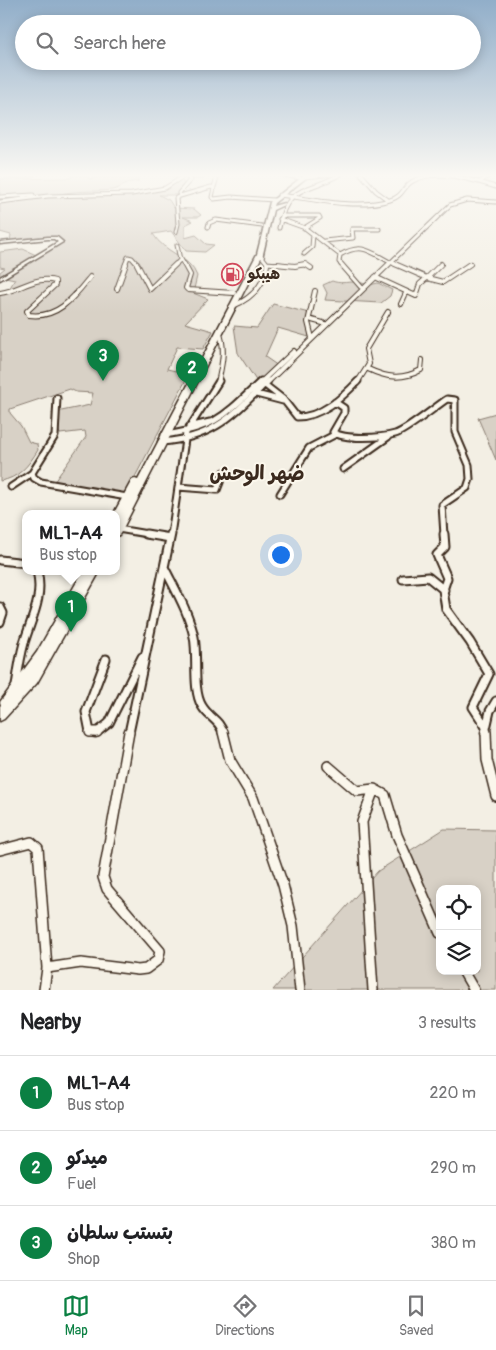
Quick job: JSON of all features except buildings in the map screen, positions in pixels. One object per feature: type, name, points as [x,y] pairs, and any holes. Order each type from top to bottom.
[{"type":"highway","points":[[120,524],[231,307],[256,254],[266,220]]},
{"type":"highway","points":[[120,510],[234,293],[260,254],[266,220]]},
{"type":"highway","points":[[0,708],[16,691],[44,650],[86,575]]},
{"type":"highway","points":[[0,715],[34,679],[93,575]]},
{"type":"main road","points":[[0,243],[48,238],[55,238],[61,242],[0,280]]},
{"type":"street","points":[[176,232],[178,220]]},
{"type":"street","points":[[208,227],[209,223],[216,220]]},
{"type":"street","points":[[217,220],[263,228]]},
{"type":"street","points":[[280,228],[281,220]]},
{"type":"street","points":[[286,220],[304,228],[340,255]]},
{"type":"street","points":[[304,228],[316,220]]},
{"type":"street","points":[[161,442],[222,418],[312,336],[431,220]]},
{"type":"street","points":[[324,242],[354,238],[352,229],[379,229]]},
{"type":"street","points":[[304,254],[312,247],[313,234]]},
{"type":"street","points":[[177,245],[180,248],[180,260],[190,275],[186,288],[188,290],[234,293]]},
{"type":"street","points":[[340,255],[350,249],[365,248],[426,278],[443,282],[470,264]]},
{"type":"street","points":[[260,254],[267,263],[295,266],[305,264],[311,268]]},
{"type":"street","points":[[340,255],[339,262],[361,286]]},
{"type":"street","points":[[117,289],[128,257],[132,258],[138,265],[150,289],[180,260]]},
{"type":"street","points":[[164,435],[186,433],[226,422],[265,385],[323,323],[389,261]]},
{"type":"street","points":[[231,307],[253,297],[264,278],[267,263]]},
{"type":"street","points":[[372,279],[406,293],[417,295],[419,286],[441,264]]},
{"type":"street","points":[[0,293],[19,290],[41,280],[55,280],[55,285],[26,311],[29,315],[46,317],[66,304],[90,277]]},
{"type":"street","points":[[312,336],[308,324],[315,291]]},
{"type":"street","points":[[401,304],[406,293]]},
{"type":"street","points":[[311,311],[312,336]]},
{"type":"street","points":[[265,385],[285,402],[294,415],[301,418],[316,415],[335,402],[368,369],[370,362],[366,349],[388,312]]},
{"type":"street","points":[[312,320],[323,323]]},
{"type":"street","points":[[47,968],[81,963],[138,970],[146,968],[158,960],[160,951],[107,889],[103,876],[106,846],[141,677],[144,653],[165,569],[186,433],[214,391],[222,372],[224,344],[219,331]]},
{"type":"street","points":[[368,369],[384,377],[398,378],[421,370],[422,360]]},
{"type":"street","points":[[256,394],[285,402]]},
{"type":"street","points":[[11,487],[32,473],[55,436],[58,421],[57,398]]},
{"type":"street","points":[[280,494],[308,448],[336,434],[354,437],[390,435],[401,432],[447,399],[455,400],[455,431],[470,464],[471,476],[467,488],[442,504],[445,547],[437,555],[448,578],[444,589],[446,609],[470,642],[489,674],[474,707],[486,727]]},
{"type":"street","points":[[335,402],[344,408],[344,413],[333,429],[336,434]]},
{"type":"street","points":[[343,469],[390,435]]},
{"type":"street","points":[[178,487],[218,490],[224,472]]},
{"type":"street","points":[[32,473],[34,478],[41,482],[127,497]]},
{"type":"street","points":[[120,530],[170,538]]},
{"type":"street","points":[[0,560],[22,563]]},
{"type":"street","points":[[165,569],[184,607],[194,637],[198,687],[202,706],[218,721],[222,729],[230,760],[253,798],[283,885],[294,926],[300,990]]},
{"type":"street","points":[[16,691],[24,644],[40,589],[38,575]]},
{"type":"street","points":[[402,579],[428,577],[444,589]]},
{"type":"street","points":[[0,607],[3,613],[0,622]]},
{"type":"street","points":[[106,658],[86,712],[90,732],[96,732],[109,723],[144,653]]},
{"type":"street","points":[[496,701],[490,710],[486,727],[490,771],[496,796]]},
{"type":"street","points":[[328,766],[357,791],[374,789],[385,795],[397,835],[439,930]]},
{"type":"street","points":[[373,990],[362,822],[374,789]]},
{"type":"street","points":[[0,850],[31,842],[38,848],[47,968],[44,990]]},
{"type":"street","points":[[465,975],[474,990]]},
{"type":"shaded area","points":[[0,220],[191,220],[193,221],[185,225],[185,238],[196,235],[206,244],[214,245],[205,252],[186,251],[171,231],[153,234],[164,246],[194,269],[197,276],[193,293],[208,299],[185,323],[213,331],[203,349],[177,347],[167,369],[189,374],[126,494],[54,482],[86,437],[85,431],[60,434],[52,413],[90,405],[93,393],[76,392],[70,389],[10,409],[10,413],[21,426],[29,442],[37,444],[38,450],[31,461],[18,474],[0,481],[0,291],[8,291],[15,279],[0,276],[0,272],[5,268],[0,267],[0,252],[23,249],[36,255],[59,244],[53,239],[10,241],[11,235],[0,232]]},
{"type":"shaded area","points":[[332,281],[340,283],[378,283],[392,290],[390,296],[381,303],[325,300],[327,293],[323,285]]},
{"type":"shaded area","points":[[273,304],[309,313],[309,337],[278,328],[265,357],[278,366],[257,382],[238,353],[234,326],[257,328]]},
{"type":"shaded area","points":[[496,413],[496,460],[478,418]]},
{"type":"shaded area","points":[[444,829],[496,830],[496,990],[273,990],[378,871]]},
{"type":"place","name":"هيبكو","points":[[232,274]]},
{"type":"place","name":"بتستب سلطان","points":[[103,381]]},
{"type":"place","name":"ميدكو","points":[[192,393]]},
{"type":"place","name":"ML1-A4","points":[[71,632]]},
{"type":"district","name":"ضهر الوحش","points":[[257,473]]}]
